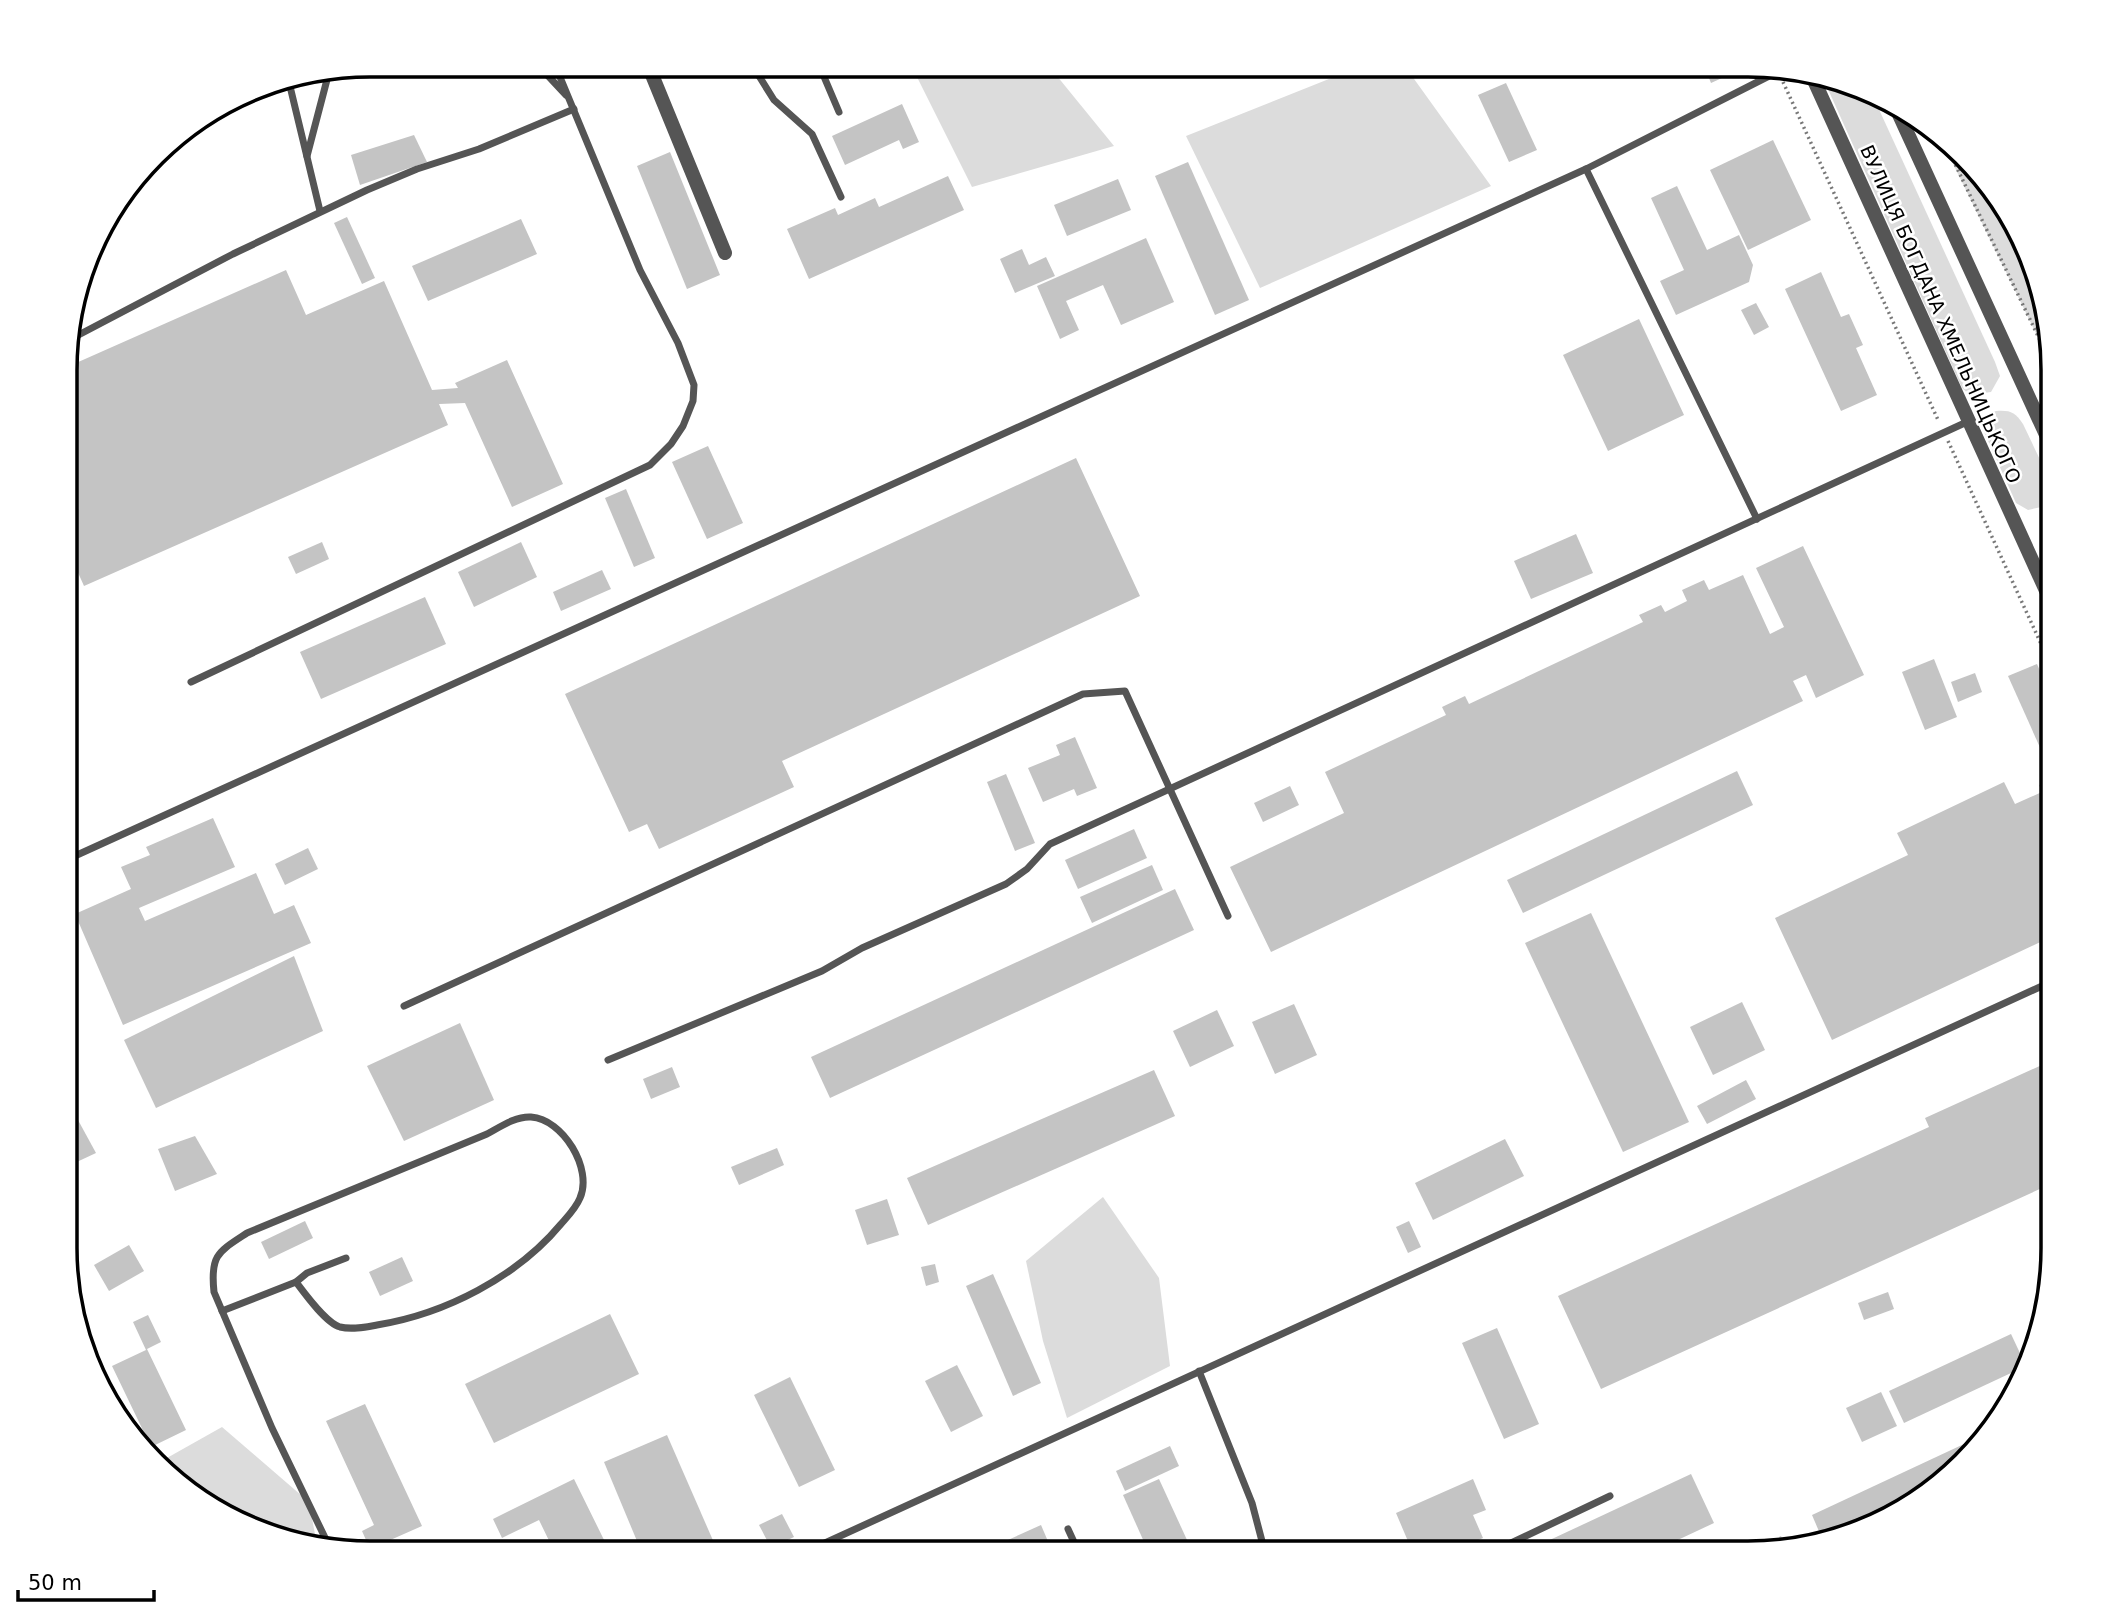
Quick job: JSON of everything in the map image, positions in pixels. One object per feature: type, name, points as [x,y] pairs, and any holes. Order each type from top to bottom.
[{"type":"street","points":[[653,77],[724,253]]},
{"type":"street","name":"ВУЛИЦЯ БОГДАНА ХМЕЛЬНИЦЬКОГО","points":[[1816,85],[2041,580]]},
{"type":"street","points":[[1902,120],[2041,424]]},
{"type":"lane","points":[[549,77],[570,100]]},
{"type":"lane","points":[[191,682],[650,465],[683,426],[693,401],[694,385],[678,343],[640,270],[560,77]]},
{"type":"lane","points":[[759,77],[774,100],[812,134],[841,197]]},
{"type":"lane","points":[[823,77],[839,112]]},
{"type":"lane","points":[[77,855],[1586,169],[1765,78]]},
{"type":"lane","points":[[307,156],[327,81]]},
{"type":"lane","points":[[290,88],[320,211]]},
{"type":"lane","points":[[80,334],[320,211],[417,169],[479,149],[574,109]]},
{"type":"lane","points":[[1586,169],[1757,519]]},
{"type":"lane","points":[[608,1060],[822,971],[862,948],[1006,884],[1027,869],[1050,844],[1969,421]]},
{"type":"lane","points":[[404,1006],[1083,694],[1125,691],[1228,916]]},
{"type":"lane","points":[[829,1541],[2041,986]]},
{"type":"lane","points":[[296,1282],[325,1317],[339,1327],[358,1328],[393,1322],[433,1309],[483,1287],[515,1267],[548,1239],[574,1208],[581,1196],[584,1175],[577,1154],[564,1137],[547,1123],[532,1117],[517,1119],[487,1134],[247,1233],[217,1258],[211,1270],[214,1292],[272,1428],[325,1537]]},
{"type":"lane","points":[[222,1311],[296,1282],[307,1273],[346,1258]]},
{"type":"lane","points":[[1199,1371],[1252,1503],[1264,1541]]},
{"type":"lane","points":[[1515,1541],[1610,1496]]},
{"type":"lane","points":[[1068,1529],[1074,1541]]},
{"type":"path","points":[[1784,80],[2041,644]]},
{"type":"path","points":[[1954,162],[2039,337]]},
{"type":"shaded area","points":[[917,77],[1058,77],[1114,146],[972,187]]},
{"type":"shaded area","points":[[1334,77],[1413,77],[1491,186],[1260,288],[1186,136]]},
{"type":"shaded area","points":[[1828,88],[1878,107],[1995,362],[2000,376],[1991,392],[1970,395],[1962,388]]},
{"type":"shaded area","points":[[1951,159],[1992,207],[2011,240],[2031,294],[2039,339]]},
{"type":"shaded area","points":[[2005,411],[2012,413],[2023,424],[2041,462],[2041,507],[2028,510],[2016,503],[1981,425],[1986,415]]},
{"type":"shaded area","points":[[1103,1197],[1159,1278],[1170,1366],[1067,1418],[1043,1341],[1026,1261]]},
{"type":"shaded area","points":[[222,1427],[309,1502],[315,1535],[294,1531],[240,1511],[207,1492],[166,1458]]},
{"type":"building","points":[[1709,77],[1724,77],[1711,83]]},
{"type":"building","points":[[1506,83],[1537,150],[1509,162],[1478,95]]},
{"type":"building","points":[[902,104],[919,142],[903,149],[899,140],[845,165],[832,136]]},
{"type":"building","points":[[414,135],[427,162],[360,185],[351,155]]},
{"type":"building","points":[[1773,140],[1811,220],[1748,250],[1710,170]]},
{"type":"building","points":[[670,152],[720,275],[687,289],[637,166]]},
{"type":"building","points":[[1188,162],[1249,300],[1215,315],[1155,176]]},
{"type":"building","points":[[948,176],[964,210],[809,279],[787,229],[835,208],[838,215],[875,198],[879,207]]},
{"type":"building","points":[[1118,179],[1131,210],[1067,236],[1054,205]]},
{"type":"building","points":[[1677,186],[1707,250],[1739,235],[1753,265],[1749,282],[1676,315],[1660,281],[1684,270],[1651,198]]},
{"type":"building","points":[[347,217],[375,278],[362,284],[334,223]]},
{"type":"building","points":[[521,219],[537,254],[428,301],[412,266]]},
{"type":"building","points":[[1146,238],[1174,302],[1121,325],[1103,285],[1066,301],[1079,330],[1060,339],[1037,286]]},
{"type":"building","points":[[1022,249],[1029,265],[1046,257],[1055,276],[1015,293],[1000,259]]},
{"type":"building","points":[[286,270],[306,315],[384,281],[432,390],[458,388],[455,383],[507,360],[563,484],[512,507],[465,403],[439,404],[448,425],[84,586],[77,570],[77,362]]},
{"type":"building","points":[[1821,272],[1841,317],[1849,314],[1863,345],[1856,348],[1877,395],[1841,411],[1785,289]]},
{"type":"building","points":[[1756,303],[1769,327],[1754,335],[1741,310]]},
{"type":"building","points":[[1639,319],[1684,415],[1608,451],[1563,355]]},
{"type":"building","points":[[708,446],[743,523],[707,539],[672,462]]},
{"type":"building","points":[[1076,458],[1140,596],[782,761],[794,787],[659,849],[647,824],[629,832],[565,694]]},
{"type":"building","points":[[626,489],[655,558],[634,567],[605,498]]},
{"type":"building","points":[[1576,534],[1593,573],[1531,599],[1514,561]]},
{"type":"building","points":[[322,542],[329,559],[296,574],[288,557]]},
{"type":"building","points":[[521,542],[537,577],[474,607],[458,572]]},
{"type":"building","points":[[1803,546],[1864,675],[1816,698],[1806,675],[1793,681],[1803,701],[1271,952],[1230,867],[1344,813],[1325,772],[1446,715],[1442,707],[1465,696],[1469,704],[1643,622],[1639,615],[1661,605],[1665,612],[1687,601],[1682,590],[1704,580],[1709,590],[1743,575],[1770,634],[1784,627],[1756,568]]},
{"type":"building","points":[[602,570],[611,589],[561,611],[553,592]]},
{"type":"building","points":[[425,597],[446,644],[321,699],[300,652]]},
{"type":"building","points":[[1934,659],[1957,717],[1925,730],[1902,672]]},
{"type":"building","points":[[2037,664],[2041,673],[2041,750],[2008,676]]},
{"type":"building","points":[[1975,673],[1982,692],[1958,702],[1951,682]]},
{"type":"building","points":[[1075,737],[1097,788],[1077,796],[1074,789],[1043,802],[1028,768],[1060,755],[1056,745]]},
{"type":"building","points":[[1737,771],[1753,805],[1523,913],[1507,880]]},
{"type":"building","points":[[1006,774],[1035,843],[1015,851],[987,782]]},
{"type":"building","points":[[2004,782],[2015,804],[2041,792],[2041,942],[1832,1040],[1775,918],[1908,855],[1897,833]]},
{"type":"building","points":[[1290,786],[1299,805],[1263,822],[1254,803]]},
{"type":"building","points":[[213,818],[235,867],[139,908],[145,921],[256,873],[274,914],[294,905],[311,943],[123,1025],[77,913],[131,889],[121,867],[150,855],[146,847]]},
{"type":"building","points":[[1134,829],[1147,858],[1078,889],[1065,860]]},
{"type":"building","points":[[308,848],[318,869],[285,885],[275,864]]},
{"type":"building","points":[[1152,865],[1163,890],[1092,923],[1080,897]]},
{"type":"building","points":[[1175,889],[1194,930],[830,1098],[811,1057]]},
{"type":"building","points":[[1591,913],[1689,1122],[1623,1152],[1525,943]]},
{"type":"building","points":[[294,956],[323,1031],[156,1108],[124,1040]]},
{"type":"building","points":[[1742,1002],[1765,1050],[1713,1075],[1690,1027]]},
{"type":"building","points":[[1294,1004],[1317,1055],[1275,1074],[1252,1022]]},
{"type":"building","points":[[1217,1010],[1234,1046],[1190,1067],[1173,1031]]},
{"type":"building","points":[[460,1023],[494,1100],[404,1141],[367,1066]]},
{"type":"building","points":[[2041,1065],[2041,1188],[1601,1389],[1558,1296],[1929,1127],[1925,1118]]},
{"type":"building","points":[[672,1067],[680,1087],[651,1099],[643,1079]]},
{"type":"building","points":[[1154,1070],[1175,1116],[928,1225],[907,1178]]},
{"type":"building","points":[[1746,1080],[1756,1099],[1707,1124],[1697,1106]]},
{"type":"building","points":[[77,1118],[96,1153],[77,1162]]},
{"type":"building","points":[[195,1136],[217,1174],[175,1191],[158,1149]]},
{"type":"building","points":[[1505,1139],[1524,1176],[1433,1220],[1415,1183]]},
{"type":"building","points":[[777,1148],[784,1165],[739,1185],[731,1167]]},
{"type":"building","points":[[887,1199],[899,1235],[867,1245],[855,1210]]},
{"type":"building","points":[[305,1221],[313,1238],[269,1259],[261,1242]]},
{"type":"building","points":[[1409,1221],[1421,1247],[1408,1253],[1396,1227]]},
{"type":"building","points":[[129,1245],[144,1271],[109,1291],[94,1265]]},
{"type":"building","points":[[402,1257],[413,1281],[380,1296],[369,1272]]},
{"type":"building","points":[[935,1264],[939,1282],[926,1286],[921,1267]]},
{"type":"building","points":[[993,1274],[1041,1383],[1013,1396],[966,1286]]},
{"type":"building","points":[[1888,1292],[1894,1309],[1864,1320],[1858,1303]]},
{"type":"building","points":[[610,1314],[639,1374],[494,1443],[465,1384]]},
{"type":"building","points":[[148,1315],[161,1342],[147,1349],[186,1430],[154,1445],[145,1435],[112,1366],[146,1350],[133,1322]]},
{"type":"building","points":[[1497,1328],[1539,1424],[1504,1439],[1462,1343]]},
{"type":"building","points":[[2011,1334],[2021,1355],[2014,1372],[1904,1423],[1889,1391]]},
{"type":"building","points":[[957,1365],[983,1416],[951,1432],[925,1381]]},
{"type":"building","points":[[790,1377],[835,1470],[799,1487],[754,1395]]},
{"type":"building","points":[[1881,1392],[1897,1426],[1862,1442],[1846,1408]]},
{"type":"building","points":[[365,1404],[422,1526],[388,1541],[366,1541],[362,1531],[374,1525],[326,1421]]},
{"type":"building","points":[[667,1435],[713,1541],[637,1541],[604,1462]]},
{"type":"building","points":[[1964,1444],[1941,1468],[1911,1492],[1878,1511],[1819,1532],[1812,1515]]},
{"type":"building","points":[[1170,1446],[1179,1466],[1125,1491],[1116,1471]]},
{"type":"building","points":[[1691,1474],[1714,1523],[1676,1541],[1548,1541]]},
{"type":"building","points":[[574,1479],[605,1541],[549,1541],[539,1520],[502,1538],[493,1519]]},
{"type":"building","points":[[1159,1479],[1187,1541],[1144,1541],[1123,1495]]},
{"type":"building","points":[[1473,1479],[1486,1510],[1473,1515],[1483,1538],[1476,1541],[1408,1541],[1396,1513]]},
{"type":"building","points":[[782,1514],[794,1537],[786,1541],[767,1541],[759,1525]]},
{"type":"building","points":[[1041,1525],[1048,1541],[1006,1541]]}]
